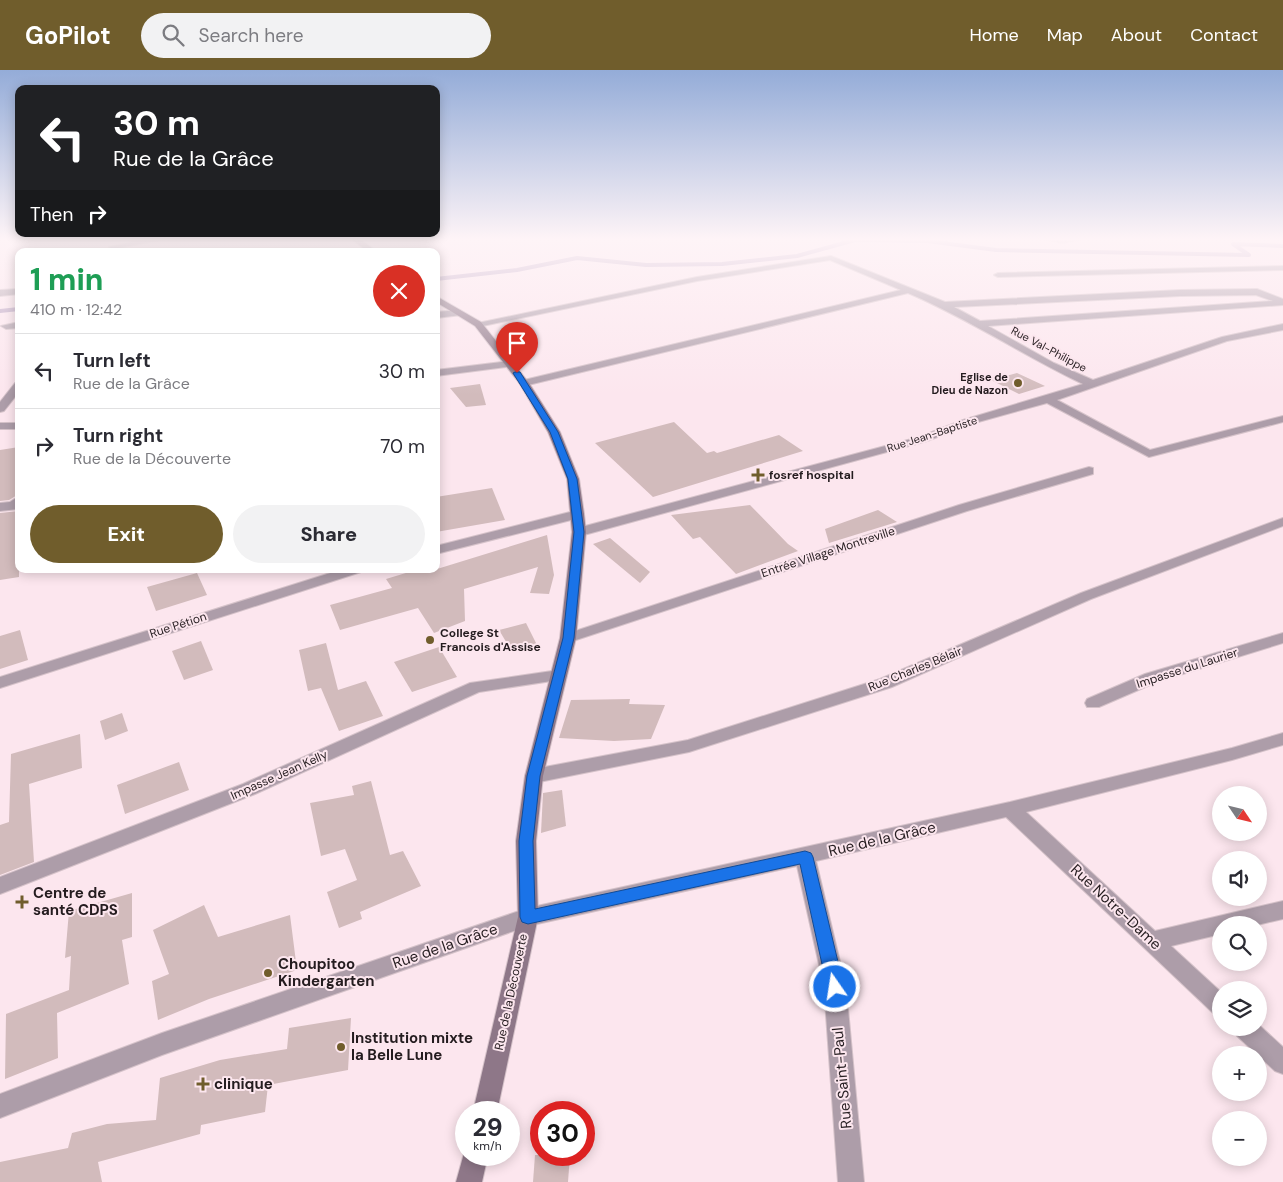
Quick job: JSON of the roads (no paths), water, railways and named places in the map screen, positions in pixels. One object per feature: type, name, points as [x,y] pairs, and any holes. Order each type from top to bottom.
[{"type":"street","name":"Rue Val-Philippe","points":[[478,324],[639,291]]},
{"type":"street","name":"Rue Val-Philippe","points":[[907,291],[944,305],[1051,365],[1092,384]]},
{"type":"street","points":[[524,383],[907,291]]},
{"type":"street","points":[[0,293],[15,292]]},
{"type":"street","points":[[944,305],[1160,294],[1257,292],[1283,302]]},
{"type":"street","name":"Rue de la Découverte","points":[[440,301],[478,324],[524,383],[554,432],[573,479],[578,514],[579,532],[568,638],[534,776],[526,841],[528,917],[487,1101]]},
{"type":"street","points":[[980,324],[1283,302]]},
{"type":"street","points":[[440,315],[459,313]]},
{"type":"street","points":[[6,326],[15,325]]},
{"type":"street","name":"Rue Jean-Baptiste","points":[[579,532],[923,439],[967,422],[1048,399],[1225,339],[1283,327]]},
{"type":"street","points":[[440,373],[510,364]]},
{"type":"street","points":[[0,409],[15,390]]},
{"type":"street","points":[[1048,399],[1149,454],[1283,420]]},
{"type":"street","points":[[0,426],[15,426]]},
{"type":"street","name":"Entrée Village Montreville","points":[[568,638],[963,508],[1089,471]]},
{"type":"street","points":[[0,506],[15,505]]},
{"type":"street","points":[[440,549],[578,514]]},
{"type":"street","name":"Rue Charles Bélair","points":[[534,776],[689,746],[886,683],[1086,596],[1283,522]]},
{"type":"street","name":"Rue Pétion","points":[[0,683],[344,573]]},
{"type":"street","name":"Impasse du Laurier","points":[[1093,703],[1151,678],[1283,638]]},
{"type":"street","name":"Impasse Jean Kelly","points":[[0,886],[249,789],[476,687],[559,675]]},
{"type":"street","name":"Rue de la Grâce","points":[[0,1106],[162,1044],[528,917],[805,857],[1010,809],[1232,754],[1283,739]]},
{"type":"street","name":"Rue Notre-Dame","points":[[1010,809],[1212,998]]},
{"type":"street","name":"Rue Saint-Paul","points":[[805,857],[835,987],[851,1182]]},
{"type":"street","points":[[1152,941],[1283,910]]},
{"type":"street","points":[[1254,1036],[1283,1063]]},
{"type":"street","points":[[469,1182],[473,1166]]},
{"type":"waterway","points":[[0,311],[15,309]]},
{"type":"place","name":"Eglise de Dieu de Nazon","points":[[1018,383]]},
{"type":"place","name":"fosref hospital","points":[[758,475]]},
{"type":"place","name":"College St Francois d'Assise","points":[[430,640]]},
{"type":"place","name":"Centre de santé CDPS","points":[[22,902]]},
{"type":"place","name":"Choupitoo Kindergarten","points":[[268,973]]},
{"type":"place","name":"Institution mixte la Belle Lune","points":[[341,1047]]},
{"type":"place","name":"clinique","points":[[203,1084]]}]
